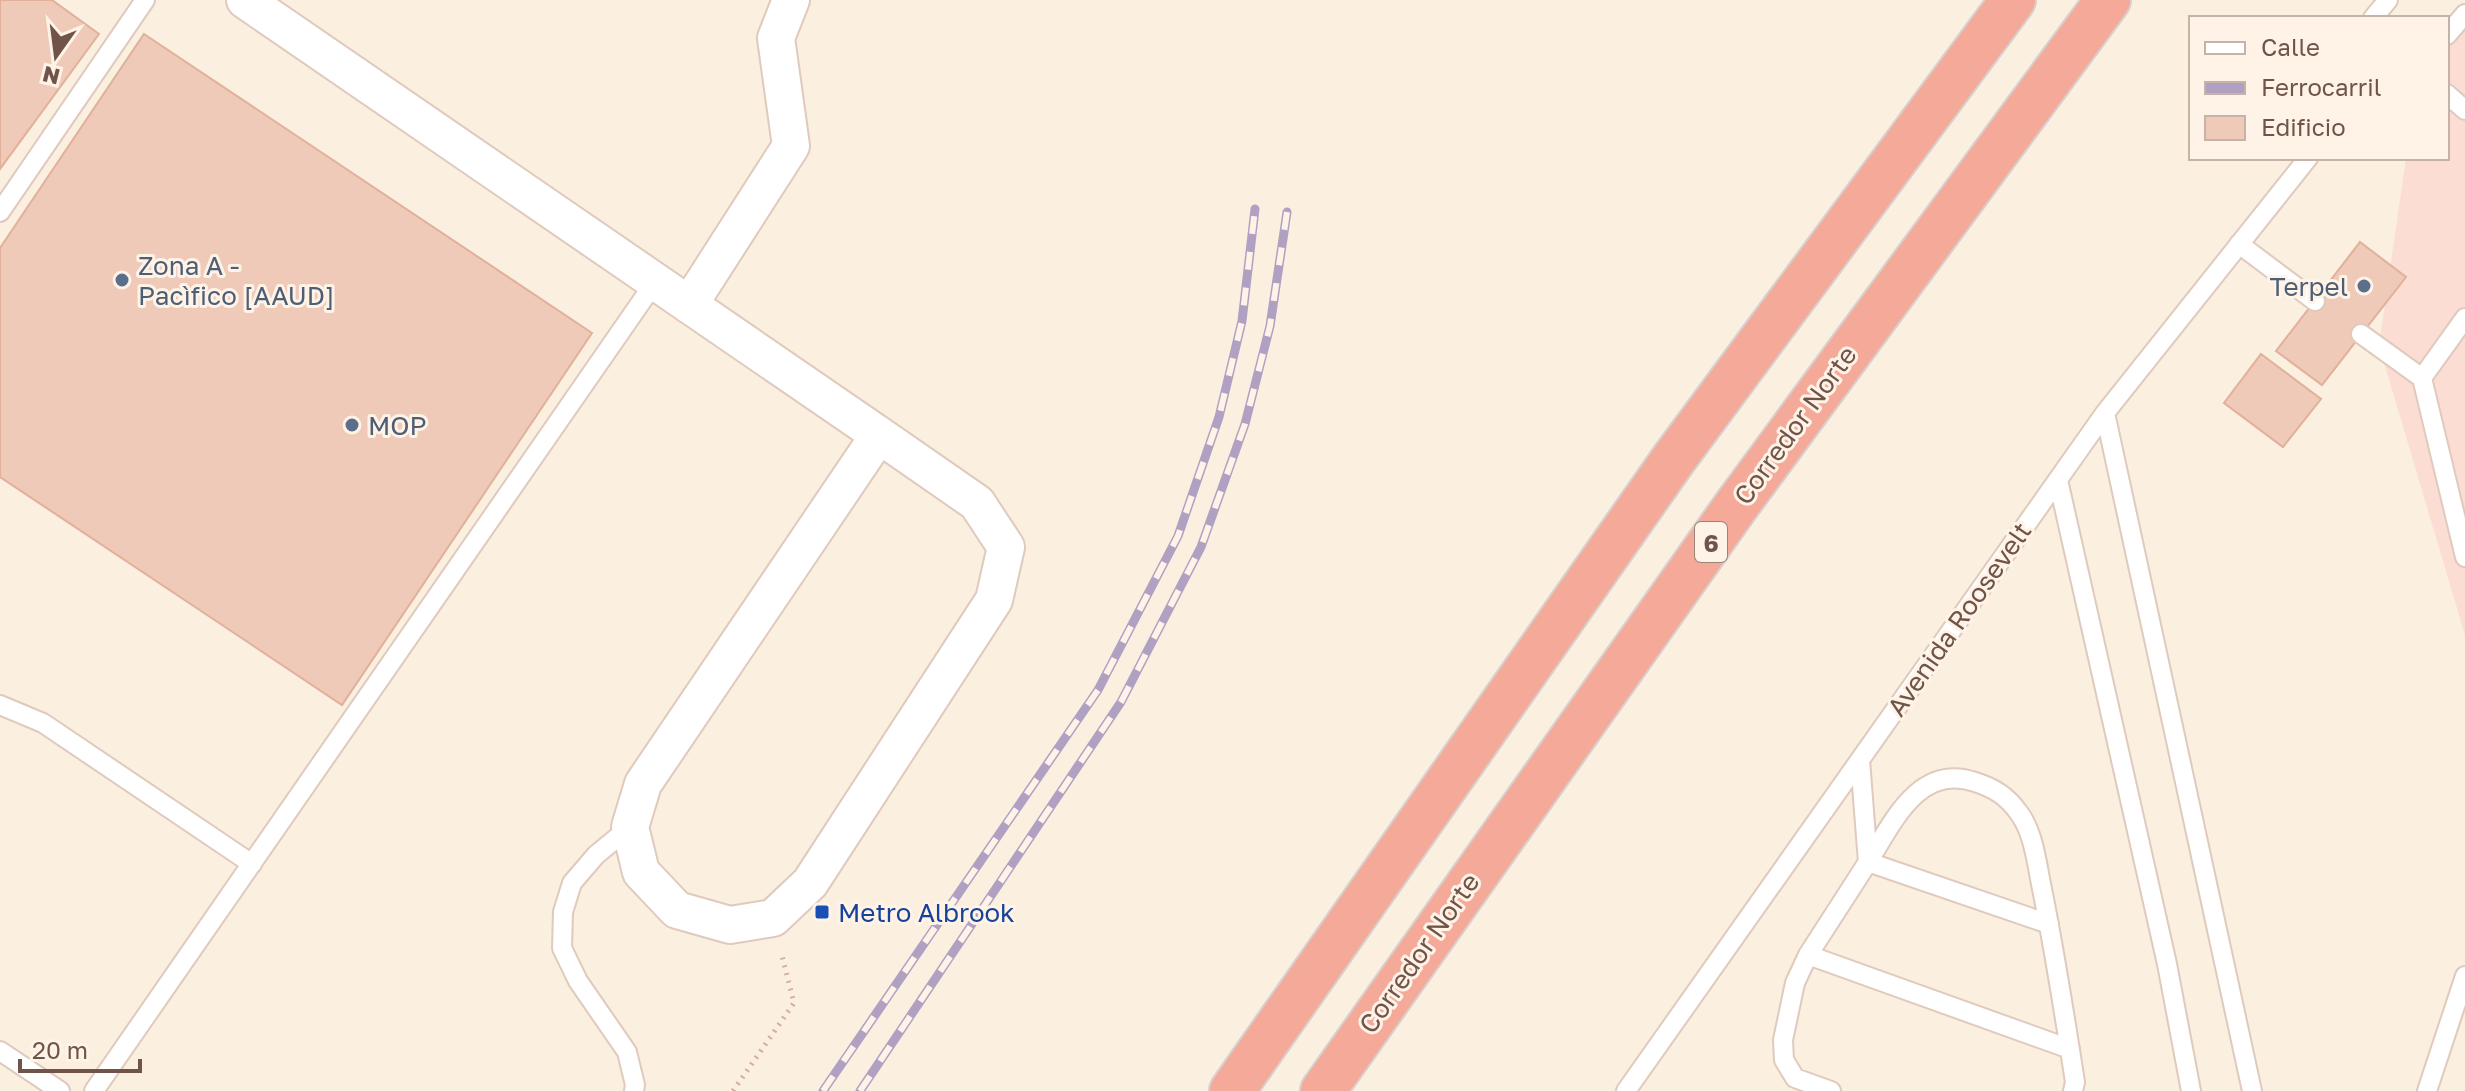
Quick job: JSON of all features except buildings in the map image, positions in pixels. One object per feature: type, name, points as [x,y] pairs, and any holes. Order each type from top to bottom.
[{"type":"highway","points":[[1232,1091],[1673,460],[2013,0]]},
{"type":"highway","name":"Corredor Norte","points":[[1323,1091],[1745,494],[2108,0]]},
{"type":"street","points":[[245,0],[879,435],[977,503],[1006,547],[994,600],[810,883],[773,918],[730,925],[677,910],[641,872],[630,827],[643,784],[879,435]]},
{"type":"street","points":[[689,305],[791,146],[776,38],[791,0]]},
{"type":"lane","points":[[0,212],[145,0]]},
{"type":"lane","points":[[2375,16],[2388,0]]},
{"type":"lane","points":[[2449,33],[2465,14]]},
{"type":"lane","points":[[2449,96],[2465,110]]},
{"type":"lane","name":"Avenida Roosevelt","points":[[1626,1091],[2105,413],[2306,160]]},
{"type":"lane","points":[[2239,244],[2315,301]]},
{"type":"lane","points":[[94,1091],[655,282]]},
{"type":"lane","points":[[2422,378],[2465,318]]},
{"type":"lane","points":[[2361,334],[2422,378],[2465,557]]},
{"type":"lane","points":[[2105,413],[2252,1091]]},
{"type":"lane","points":[[2058,480],[2167,964],[2191,1091]]},
{"type":"lane","points":[[0,705],[43,723],[252,864]]},
{"type":"lane","points":[[1860,760],[1868,862]]},
{"type":"lane","points":[[1831,1091],[1795,1078],[1784,1060],[1783,1040],[1795,983],[1808,955],[1900,811],[1919,789],[1943,778],[1965,779],[1997,790],[2021,814],[2033,849],[2049,924],[2075,1082],[2073,1091]]},
{"type":"lane","points":[[630,827],[596,855],[572,883],[563,912],[562,948],[578,981],[627,1052],[634,1091]]},
{"type":"lane","points":[[1868,862],[2049,924]]},
{"type":"lane","points":[[1808,955],[2070,1049]]},
{"type":"lane","points":[[2427,1091],[2465,976]]},
{"type":"lane","points":[[0,1051],[60,1091]]},
{"type":"path","points":[[733,1091],[794,1003],[773,918]]},
{"type":"shaded area","points":[[2465,14],[2465,635],[2379,346],[2406,160],[2449,160],[2449,33]]},
{"type":"railway","points":[[823,1091],[1098,690],[1178,536],[1219,417],[1242,321],[1255,209]]},
{"type":"railway","points":[[860,1091],[1121,702],[1201,547],[1245,424],[1270,326],[1287,212]]},
{"type":"place","name":"Zona A - Pacìfico [AAUD]","points":[[122,280]]},
{"type":"place","name":"Terpel","points":[[2364,286]]},
{"type":"place","name":"MOP","points":[[352,425]]},
{"type":"place","name":"Metro Albrook","points":[[822,912]]}]
